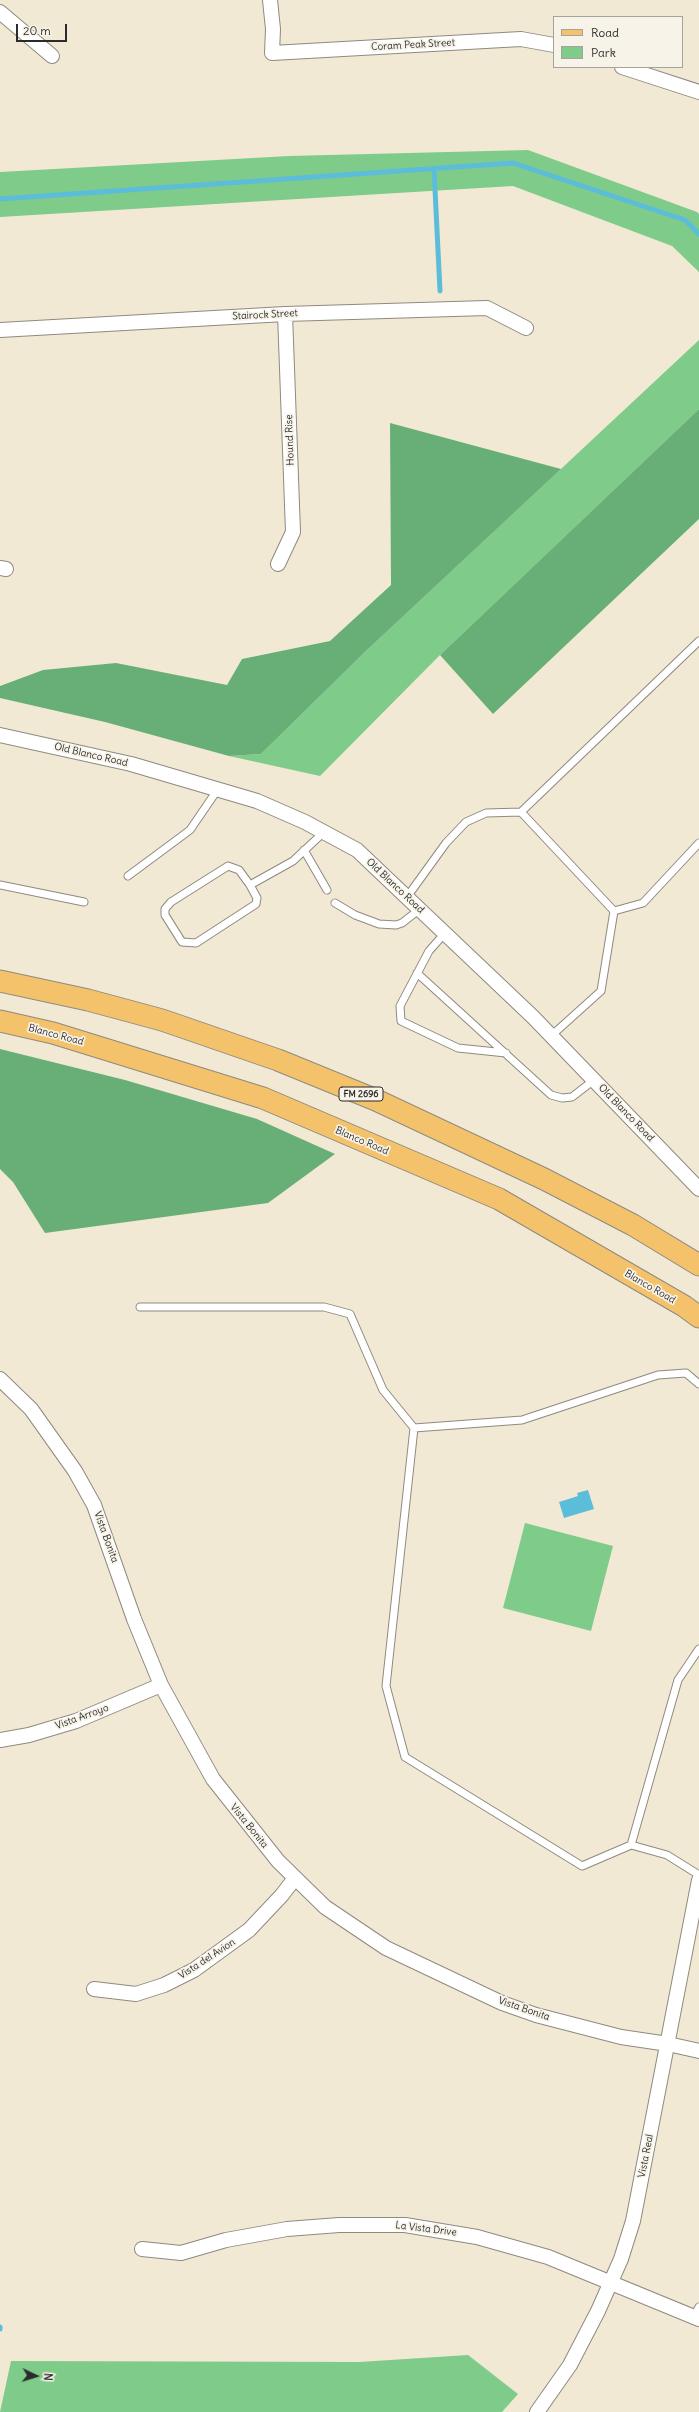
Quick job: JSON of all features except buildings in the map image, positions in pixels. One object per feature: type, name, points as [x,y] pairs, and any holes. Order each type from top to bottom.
[{"type":"main road","name":"FM 2696","points":[[0,981],[88,1000],[162,1020],[278,1060],[376,1100],[544,1179],[633,1225],[699,1265]]},
{"type":"main road","name":"Blanco Road","points":[[0,1021],[54,1032],[263,1098],[498,1199],[694,1310]]},
{"type":"street","name":"Coram Peak Street","points":[[270,0],[273,29],[272,53],[521,39],[553,45]]},
{"type":"street","points":[[0,12],[52,56]]},
{"type":"street","points":[[625,68],[699,92]]},
{"type":"street","name":"Stairock Street","points":[[0,330],[285,314],[487,308],[526,328]]},
{"type":"street","name":"Hound Rise","points":[[278,564],[293,532],[285,314]]},
{"type":"street","name":"Old Blanco Road","points":[[0,735],[131,764],[257,801],[324,832],[357,850],[408,897],[551,1036],[699,1189]]},
{"type":"street","name":"Vista Bonita","points":[[0,1379],[36,1415],[76,1471],[94,1505],[134,1619],[161,1685],[212,1779],[278,1861],[295,1878],[325,1906],[386,1948],[502,2003],[536,2015],[621,2038],[668,2044],[699,2051]]},
{"type":"street","name":"Vista Arroyo","points":[[0,1740],[29,1735],[76,1721],[161,1685]]},
{"type":"street","name":"Vista del Avion","points":[[94,1989],[136,1994],[164,1985],[194,1970],[249,1930],[282,1895],[295,1878]]},
{"type":"street","name":"Vista Real","points":[[537,2412],[570,2365],[611,2284],[634,2221],[699,1880]]},
{"type":"street","name":"La Vista Drive","points":[[142,2249],[181,2253],[226,2240],[287,2230],[338,2225],[405,2225],[477,2236],[548,2257],[611,2284],[697,2314]]},
{"type":"lane","points":[[408,897],[446,843],[466,822],[486,813],[521,812],[699,641]]},
{"type":"lane","points":[[128,876],[190,830],[218,789]]},
{"type":"lane","points":[[521,812],[614,911]]},
{"type":"lane","points":[[250,885],[293,861],[324,832]]},
{"type":"lane","points":[[614,911],[642,903],[699,843]]},
{"type":"lane","points":[[304,850],[327,890]]},
{"type":"lane","points":[[228,866],[239,870],[250,885],[257,898],[256,904],[196,943],[182,942],[165,915],[165,909],[170,902],[228,866]]},
{"type":"lane","points":[[0,884],[84,902]]},
{"type":"lane","points":[[335,903],[355,915],[379,924],[396,925],[402,923],[420,909]]},
{"type":"lane","points":[[551,1036],[601,991],[614,911]]},
{"type":"lane","points":[[445,933],[429,952],[400,1006],[401,1021],[458,1048],[506,1053]]},
{"type":"lane","points":[[417,973],[551,1095],[562,1098],[572,1097],[594,1080]]},
{"type":"lane","points":[[140,1307],[324,1306],[350,1314],[383,1390],[414,1428],[386,1686],[405,1757],[582,1866],[631,1844],[667,1854],[699,1875]]},
{"type":"lane","points":[[414,1428],[522,1420],[658,1375],[686,1373],[699,1384]]},
{"type":"lane","points":[[631,1844],[678,1680],[699,1649]]},
{"type":"green space","points":[[528,150],[697,212],[699,214],[699,272],[672,246],[513,186],[0,217],[0,172],[289,156]]},
{"type":"green space","points":[[699,340],[699,409],[440,655],[320,776],[229,756],[261,754],[366,651]]},
{"type":"green space","points":[[699,409],[699,519],[493,714],[440,655]]},
{"type":"green space","points":[[390,423],[561,469],[366,651],[261,754],[229,756],[105,722],[0,698],[0,686],[43,670],[116,663],[227,685],[242,659],[330,641],[391,585]]},
{"type":"green space","points":[[0,1049],[125,1080],[257,1119],[335,1154],[268,1203],[45,1233],[13,1182],[0,1169]]},
{"type":"green space","points":[[525,1523],[613,1546],[591,1631],[503,1608]]},
{"type":"green space","points":[[468,2355],[518,2394],[502,2412],[0,2412],[11,2361],[359,2362]]},
{"type":"water","points":[[588,1490],[594,1509],[564,1518],[559,1502],[578,1496],[577,1493]]},
{"type":"waterway","points":[[0,199],[513,163],[685,220],[699,234]]},
{"type":"waterway","points":[[434,169],[440,291]]}]
